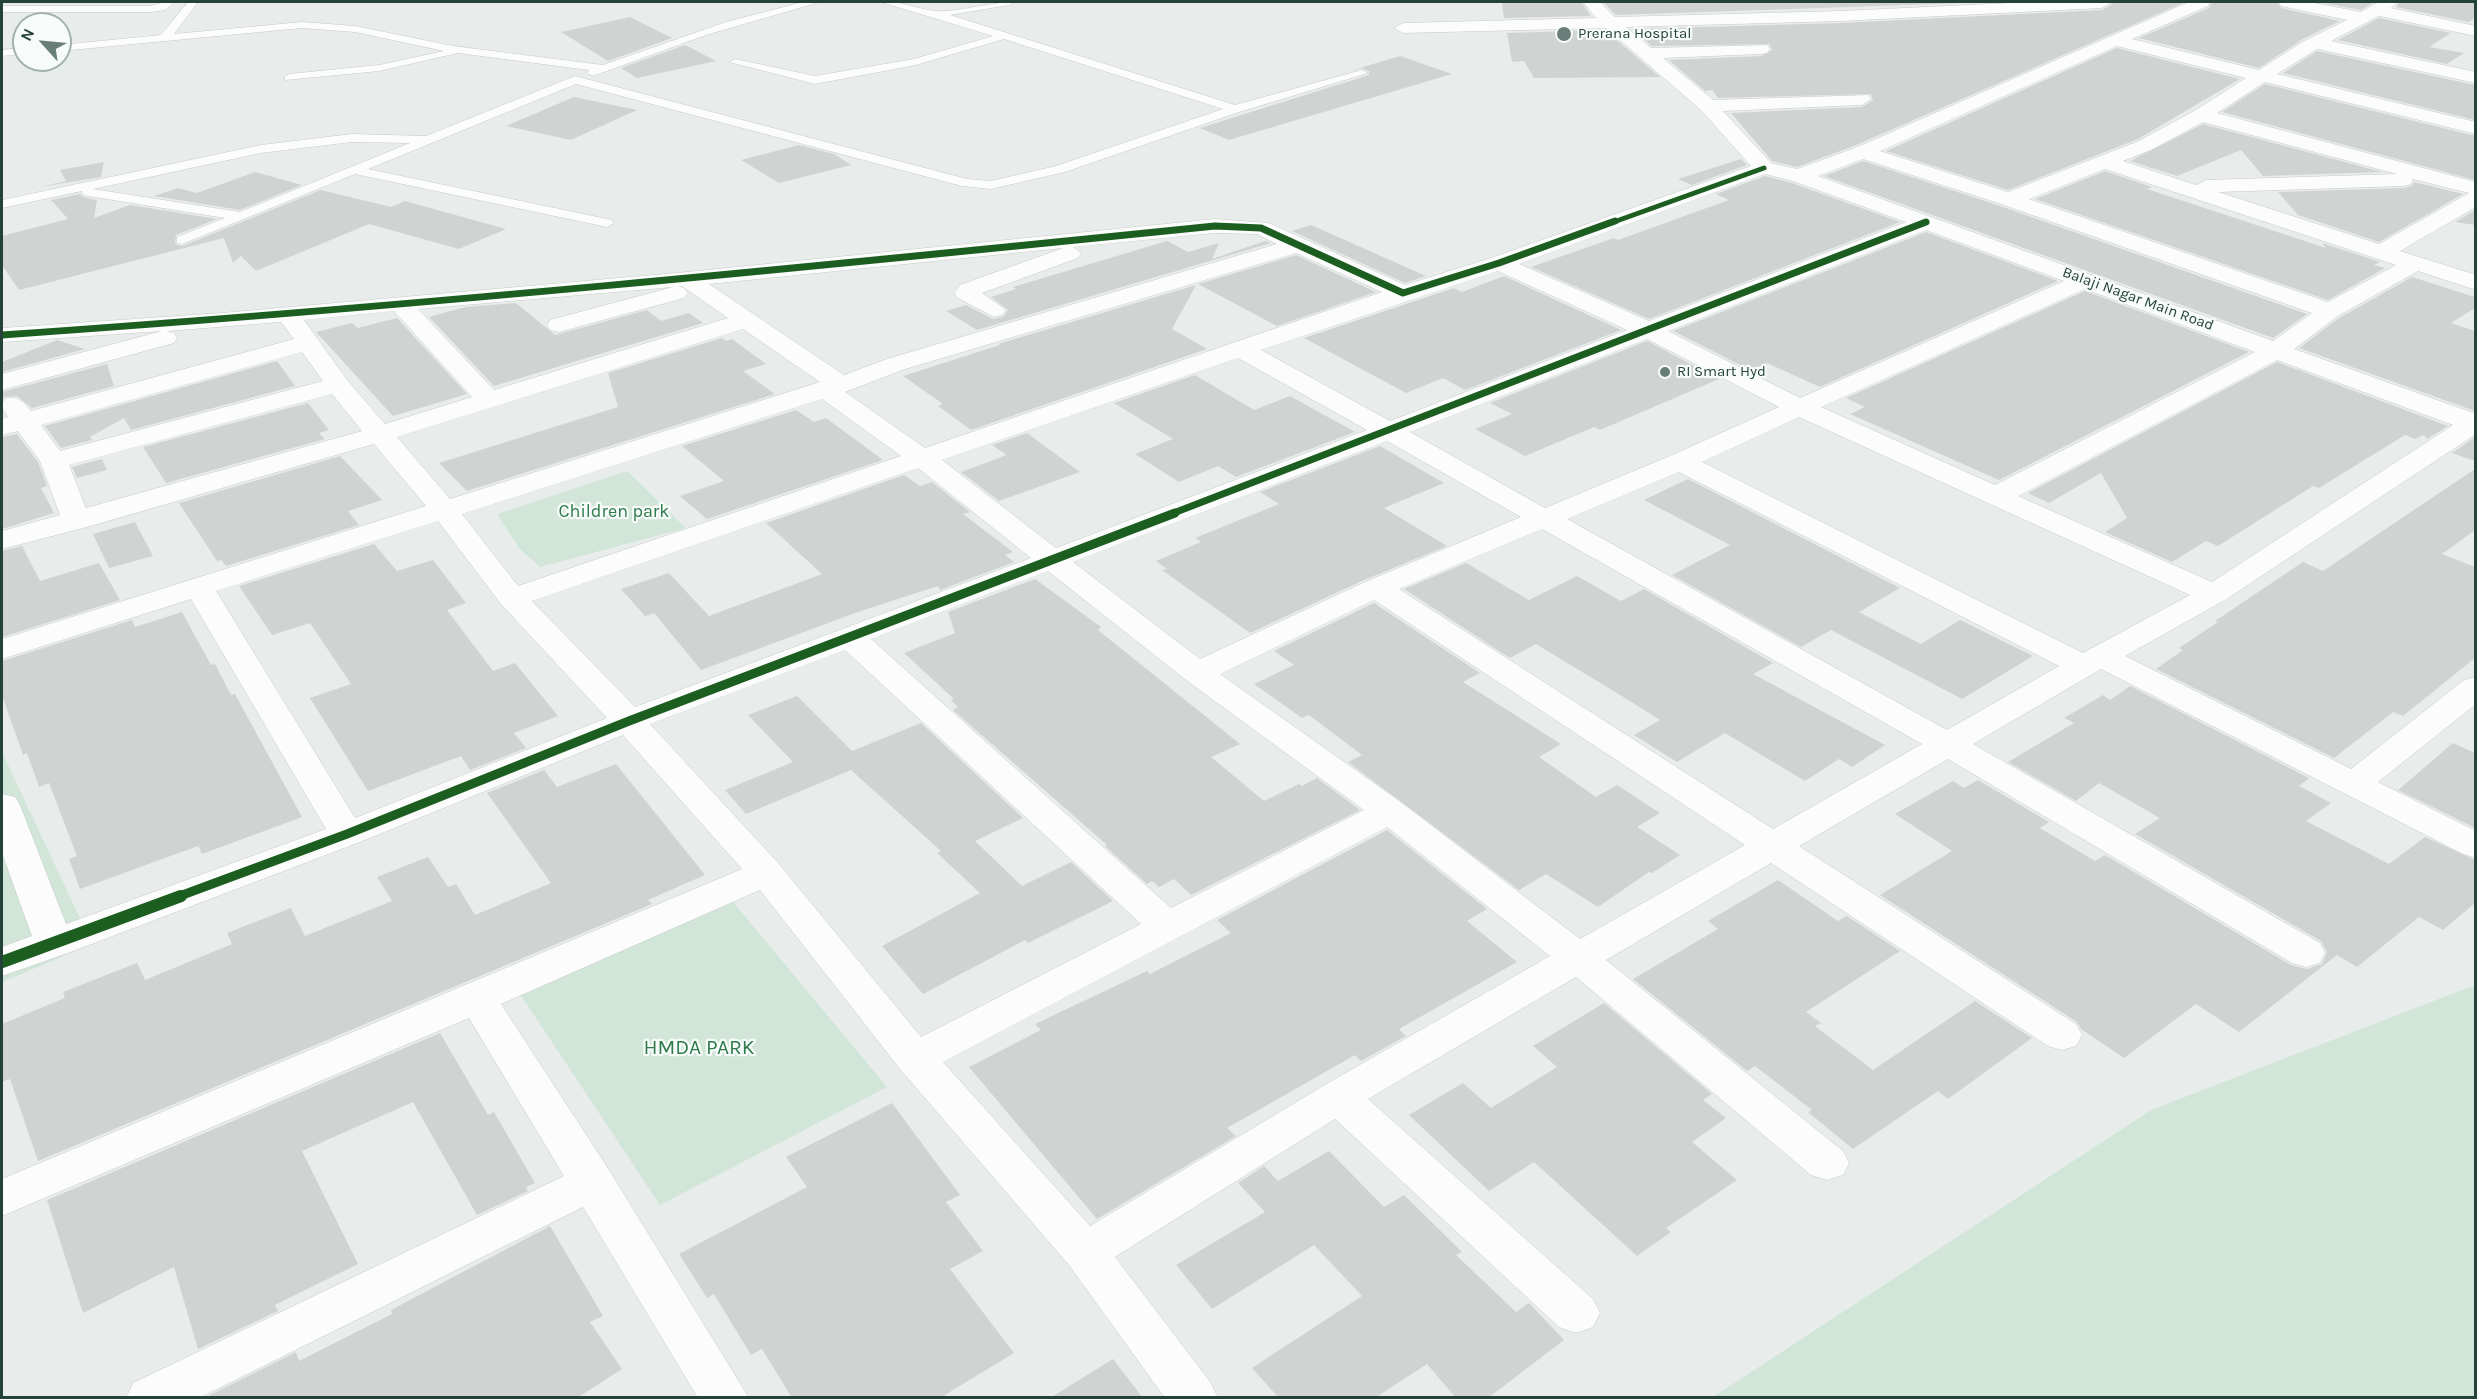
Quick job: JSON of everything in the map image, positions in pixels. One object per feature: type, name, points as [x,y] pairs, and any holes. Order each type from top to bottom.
[{"type":"street","points":[[512,598],[1403,293],[1499,263],[1764,168],[1708,106],[1609,21],[1591,2]]},
{"type":"street","points":[[1403,28],[1841,16],[2100,2],[2169,18]]},
{"type":"street","points":[[1799,176],[1862,152],[2202,2]]},
{"type":"street","points":[[2287,2],[2377,10],[2475,31]]},
{"type":"street","points":[[1457,10],[1480,42]]},
{"type":"street","points":[[2009,199],[2105,162],[2201,115],[2315,43],[2377,10]]},
{"type":"street","points":[[2113,40],[2475,128]]},
{"type":"street","points":[[2315,43],[2475,78]]},
{"type":"street","points":[[1647,53],[1761,49]]},
{"type":"street","points":[[1708,106],[1862,99]]},
{"type":"street","points":[[2201,115],[2475,189]]},
{"type":"street","points":[[1862,152],[2009,199],[2330,311]]},
{"type":"street","points":[[2105,162],[2475,283]]},
{"type":"street","name":"Balaji Nagar Main Road","points":[[1764,168],[1799,176],[2475,423]]},
{"type":"street","points":[[2181,187],[2441,179]]},
{"type":"street","points":[[2382,252],[2475,198]]},
{"type":"street","points":[[2,962],[54,944],[85,929],[347,834],[629,721],[1387,432],[1926,222]]},
{"type":"street","points":[[2,335],[288,314],[518,292],[693,283],[1215,226],[1261,228],[1301,244],[1403,293]]},
{"type":"street","points":[[994,310],[966,293],[978,286],[1123,235]]},
{"type":"street","points":[[2,649],[832,387],[896,364],[1301,244]]},
{"type":"street","points":[[1499,263],[1648,330],[1798,406],[2214,594]]},
{"type":"street","points":[[1996,496],[2277,350],[2330,311],[2416,263]]},
{"type":"street","points":[[1197,673],[1376,588],[1680,462],[1798,406],[2086,280]]},
{"type":"street","points":[[693,283],[747,320],[1197,673],[1389,811],[1578,958],[1827,1163]]},
{"type":"street","points":[[559,325],[693,283]]},
{"type":"street","points":[[518,292],[609,364]]},
{"type":"street","points":[[400,304],[490,401]]},
{"type":"street","points":[[288,314],[338,385],[443,508],[512,598],[629,721],[766,873],[915,1058],[1085,1252],[1194,1398]]},
{"type":"street","points":[[2,382],[238,318]]},
{"type":"street","points":[[2,540],[77,521],[380,434],[747,320]]},
{"type":"street","points":[[13,424],[308,343]]},
{"type":"street","points":[[1241,349],[1541,519],[1947,744],[2306,953]]},
{"type":"street","points":[[54,461],[338,385]]},
{"type":"street","points":[[2,389],[13,424],[54,461],[77,521]]},
{"type":"street","points":[[1085,1252],[1338,1097],[1771,845],[2092,661],[2214,594],[2475,423]]},
{"type":"street","points":[[1680,462],[2353,785],[2475,846]]},
{"type":"street","points":[[198,586],[347,834]]},
{"type":"street","points":[[1376,588],[2062,1035]]},
{"type":"street","points":[[850,637],[1166,925]]},
{"type":"street","points":[[2353,785],[2475,687]]},
{"type":"street","points":[[2,805],[54,944]]},
{"type":"street","points":[[915,1058],[1166,925],[1389,811]]},
{"type":"street","points":[[2,1198],[477,998],[766,873]]},
{"type":"street","points":[[477,998],[593,1182],[724,1398]]},
{"type":"street","points":[[1338,1097],[1576,1313]]},
{"type":"street","points":[[150,1398],[593,1182]]},
{"type":"lane","points":[[2,9],[144,10],[162,8],[170,2]]},
{"type":"lane","points":[[164,39],[193,2]]},
{"type":"lane","points":[[182,240],[685,37],[768,12],[815,2]]},
{"type":"lane","points":[[886,2],[935,14],[1235,109]]},
{"type":"lane","points":[[935,14],[1010,2]]},
{"type":"lane","points":[[72,47],[302,25],[331,26],[463,50],[605,69]]},
{"type":"lane","points":[[735,62],[815,80],[916,62],[1004,36]]},
{"type":"lane","points":[[289,78],[379,68],[463,50]]},
{"type":"lane","points":[[575,80],[967,183],[991,185],[1060,169],[1235,109],[1362,73]]},
{"type":"lane","points":[[2,204],[261,149],[352,138],[431,139]]},
{"type":"lane","points":[[355,170],[607,223]]},
{"type":"lane","points":[[76,190],[242,216]]},
{"type":"green space","name":"Children park","points":[[627,471],[686,528],[540,567],[519,548],[497,514]]},
{"type":"green space","points":[[2,752],[92,944],[2,982]]},
{"type":"green space","name":"HMDA PARK","points":[[729,897],[887,1087],[660,1205],[518,991]]},
{"type":"green space","points":[[2475,985],[2475,1397],[1713,1397],[2151,1110]]},
{"type":"building","points":[[1502,2],[1581,2],[1591,16],[1504,18]]},
{"type":"building","points":[[1603,2],[1994,2],[1616,15]]},
{"type":"building","points":[[2112,2],[2185,2],[1854,146],[1797,167],[1772,161],[1731,113],[1862,107],[1873,100],[1871,94],[1718,98],[1712,90],[1705,91],[1669,60],[1761,56],[1772,50],[1769,44],[1652,46],[1632,29],[1841,23],[2102,10]]},
{"type":"building","points":[[2212,2],[2277,2],[2281,8],[2340,21],[2303,39],[2259,68],[2139,38],[2209,8]]},
{"type":"building","points":[[2318,2],[2374,2],[2361,10]]},
{"type":"building","points":[[2399,2],[2475,2],[2475,18],[2469,22],[2396,7]]},
{"type":"building","points":[[630,17],[672,38],[608,61],[561,32]]},
{"type":"building","points":[[2379,18],[2451,33],[2429,47],[2464,53],[2447,64],[2338,40]]},
{"type":"building","points":[[1605,30],[1660,77],[1534,78],[1524,61],[1512,62],[1507,33]]},
{"type":"building","points":[[685,45],[716,61],[637,78],[621,68]]},
{"type":"building","points":[[2117,48],[2240,79],[2138,139],[2008,190],[1886,151]]},
{"type":"building","points":[[2317,51],[2475,85],[2475,120],[2283,73]]},
{"type":"building","points":[[1400,56],[1452,74],[1229,140],[1200,128],[1369,75],[1369,71],[1361,68],[1333,76]]},
{"type":"building","points":[[2265,84],[2475,136],[2475,180],[2222,112]]},
{"type":"building","points":[[574,97],[637,110],[571,140],[506,126]]},
{"type":"building","points":[[2203,124],[2382,172],[2263,176],[2241,150],[2177,176],[2130,161]]},
{"type":"building","points":[[799,145],[834,154],[851,165],[779,183],[741,160]]},
{"type":"building","points":[[1741,159],[1747,165],[1692,185],[1678,179]]},
{"type":"building","points":[[1863,161],[2000,206],[2307,314],[2273,338],[1824,176]]},
{"type":"building","points":[[104,162],[101,177],[40,187],[66,181],[60,170]]},
{"type":"building","points":[[2105,171],[2152,187],[2147,189],[2326,248],[2322,243],[2380,262],[2374,265],[2385,268],[2328,300],[2035,199]]},
{"type":"building","points":[[255,172],[302,185],[240,210],[154,196],[178,188],[197,193]]},
{"type":"building","points":[[1765,176],[1792,183],[1900,222],[1649,319],[1531,267],[1614,238],[1618,240],[1729,200],[1716,194]]},
{"type":"building","points":[[2414,182],[2463,194],[2379,242],[2298,215],[2278,192],[2404,188],[2412,186]]},
{"type":"building","points":[[321,190],[391,207],[405,201],[506,229],[459,249],[369,224],[256,271],[241,256],[233,263],[224,238],[19,290],[2,265],[2,236],[68,219],[51,200],[80,194],[83,197],[97,200],[94,218],[130,205],[217,219],[176,235],[175,244],[182,246]]},
{"type":"building","points":[[2475,210],[2475,225],[2455,222]]},
{"type":"building","points":[[1311,225],[1426,276],[1405,283],[1292,231]]},
{"type":"building","points":[[1926,232],[2058,281],[1820,387],[1767,363],[1750,370],[1673,331]]},
{"type":"building","points":[[1167,241],[1188,252],[1219,243],[1212,259],[1265,241],[1271,243],[977,330],[946,311],[966,305],[993,319],[1003,317],[1008,310],[991,297],[1016,289],[1013,287]]},
{"type":"building","points":[[1296,255],[1376,292],[1277,326],[1198,284]]},
{"type":"building","points":[[1504,276],[1621,330],[1465,390],[1443,378],[1406,393],[1304,338],[1454,288],[1462,292]]},
{"type":"building","points":[[2412,277],[2475,297],[2475,308],[2451,323],[2475,331],[2475,411],[2299,348],[2339,318]]},
{"type":"building","points":[[1196,285],[1172,329],[1207,349],[971,430],[938,406],[943,404],[903,376],[1000,345],[998,344]]},
{"type":"building","points":[[2085,291],[2249,352],[1999,480],[1850,414],[1865,407],[1846,398]]},
{"type":"building","points":[[516,303],[555,335],[647,310],[661,321],[689,313],[703,323],[494,386],[429,317],[465,307]]},
{"type":"building","points":[[397,318],[467,394],[393,416],[316,332],[352,323],[358,328]]},
{"type":"building","points":[[722,338],[726,341],[732,339],[766,364],[743,371],[775,394],[467,491],[439,463],[618,407],[608,373]]},
{"type":"building","points":[[57,340],[85,349],[2,372],[2,362]]},
{"type":"building","points":[[1647,341],[1719,379],[1600,430],[1594,427],[1525,456],[1475,429],[1512,414],[1490,403]]},
{"type":"building","points":[[277,361],[295,386],[131,430],[124,418],[90,437],[92,440],[61,448],[45,426]]},
{"type":"building","points":[[2277,362],[2448,426],[2427,439],[2424,435],[2415,439],[2405,435],[2319,488],[2313,486],[2218,546],[2206,541],[2172,562],[2105,532],[2127,518],[2101,473],[2049,503],[2028,493]]},
{"type":"building","points":[[107,364],[114,386],[32,408],[17,396],[4,397],[2,400],[2,392]]},
{"type":"building","points":[[1195,375],[1254,410],[1290,396],[1355,432],[1236,477],[1218,466],[1179,482],[1135,454],[1173,439],[1114,403]]},
{"type":"building","points":[[308,403],[329,430],[319,433],[325,439],[166,483],[143,447]]},
{"type":"building","points":[[796,410],[814,422],[826,418],[883,460],[707,519],[680,496],[724,481],[682,446]]},
{"type":"building","points":[[1027,433],[1080,472],[999,501],[961,472],[1007,455],[992,445]]},
{"type":"building","points":[[17,434],[38,462],[47,486],[41,488],[54,513],[2,529],[2,437]]},
{"type":"building","points":[[2475,437],[2475,461],[2452,453]]},
{"type":"building","points":[[1380,446],[1444,483],[1384,508],[1447,546],[1364,580],[1250,633],[1162,570],[1167,569],[1156,561],[1201,542],[1195,538],[1279,504],[1260,492]]},
{"type":"building","points":[[340,456],[382,500],[348,511],[359,525],[226,566],[221,560],[217,561],[179,503]]},
{"type":"building","points":[[102,459],[107,470],[77,478],[72,467]]},
{"type":"building","points":[[2475,469],[2475,530],[2442,554],[2475,567],[2475,658],[2403,716],[2393,712],[2334,758],[2156,669],[2183,650],[2179,648],[2218,622],[2215,621],[2303,562],[2323,571]]},
{"type":"building","points":[[904,475],[920,486],[932,482],[970,512],[963,514],[1013,552],[1005,555],[1014,562],[940,590],[938,586],[858,612],[701,670],[654,613],[645,616],[621,589],[669,573],[709,616],[822,574],[766,523]]},
{"type":"building","points":[[1688,479],[1900,588],[1859,612],[1921,644],[1960,620],[2033,656],[1962,699],[1831,630],[1801,647],[1672,575],[1730,545],[1644,500]]},
{"type":"building","points":[[135,522],[153,556],[109,568],[93,534]]},
{"type":"building","points":[[374,544],[397,571],[433,560],[466,603],[447,610],[493,671],[515,663],[558,716],[514,733],[526,748],[470,770],[461,756],[368,791],[310,698],[351,684],[310,623],[272,635],[239,586]]},
{"type":"building","points":[[22,546],[40,581],[99,563],[120,600],[2,637],[2,551]]},
{"type":"building","points":[[1466,563],[1529,600],[1577,576],[1621,601],[1644,589],[1773,663],[1753,674],[1885,745],[1852,767],[1839,759],[1805,781],[1725,733],[1677,762],[1634,735],[1660,720],[1536,644],[1510,658],[1404,589]]},
{"type":"building","points":[[1035,579],[1101,627],[1098,630],[1240,744],[1211,757],[1264,801],[1317,778],[1360,810],[1191,895],[1174,879],[1159,887],[1152,881],[1147,884],[1105,846],[1107,845],[953,710],[958,707],[951,700],[954,699],[904,653],[955,633],[948,612]]},
{"type":"building","points":[[1374,603],[1480,673],[1463,682],[1561,744],[1539,757],[1596,797],[1617,785],[1660,813],[1637,827],[1680,855],[1652,873],[1649,872],[1598,907],[1546,874],[1519,890],[1348,762],[1362,755],[1309,715],[1302,718],[1254,684],[1294,665],[1274,651]]},
{"type":"building","points":[[182,612],[211,665],[215,664],[231,695],[235,694],[302,817],[202,854],[198,846],[80,889],[69,859],[77,856],[49,783],[39,787],[27,753],[23,755],[2,695],[2,661],[132,620],[135,627]]},
{"type":"building","points":[[2130,686],[2309,778],[2299,786],[2331,803],[2306,821],[2389,864],[2425,837],[2475,860],[2475,903],[2443,930],[2419,917],[2357,967],[2337,955],[2239,1032],[2196,1004],[2124,1058],[2081,1029],[2077,1022],[1880,895],[1952,851],[1895,814],[1953,781],[1964,788],[1978,780],[2049,822],[2040,828],[2095,861],[2105,855],[2291,965],[2307,969],[2322,964],[2327,952],[2321,941],[2135,834],[2160,818],[2099,783],[2076,801],[2008,762],[2074,723],[2064,718],[2103,695],[2110,700]]},
{"type":"building","points":[[797,696],[852,751],[921,723],[1023,818],[975,841],[1022,886],[1071,862],[1113,901],[1028,943],[1025,940],[923,994],[882,946],[980,893],[937,853],[941,851],[851,770],[746,814],[725,790],[793,762],[748,715]]},
{"type":"building","points":[[2453,743],[2475,753],[2475,828],[2398,790]]},
{"type":"building","points":[[616,764],[705,875],[648,900],[652,904],[38,1161],[10,1079],[2,1082],[2,1024],[65,998],[63,992],[137,963],[145,980],[232,944],[227,933],[291,908],[305,936],[392,901],[377,877],[428,857],[448,887],[456,884],[475,915],[551,883],[487,793],[544,770],[557,787]]},
{"type":"building","points":[[1387,830],[1487,909],[1467,921],[1517,962],[1399,1029],[1406,1036],[1361,1061],[1355,1055],[1227,1128],[1236,1136],[1097,1219],[969,1067],[1041,1030],[1035,1024],[1147,971],[1150,974],[1231,933],[1217,920]]},
{"type":"building","points":[[1778,880],[1838,921],[1847,916],[1900,951],[1806,1012],[1821,1023],[1815,1026],[1873,1070],[1975,1001],[2032,1038],[1948,1099],[1938,1091],[1853,1149],[1808,1112],[1812,1110],[1755,1066],[1747,1071],[1633,979],[1718,929],[1708,921]]},
{"type":"building","points":[[1604,1003],[1712,1094],[1703,1100],[1726,1118],[1692,1142],[1737,1180],[1666,1228],[1671,1232],[1637,1256],[1534,1162],[1489,1191],[1409,1115],[1463,1083],[1491,1108],[1557,1067],[1533,1046]]},
{"type":"building","points":[[440,1033],[488,1115],[494,1112],[535,1183],[526,1187],[528,1191],[477,1215],[413,1102],[302,1151],[358,1264],[275,1305],[278,1311],[198,1349],[174,1267],[83,1313],[47,1200]]},
{"type":"building","points":[[892,1103],[960,1195],[946,1202],[983,1251],[950,1269],[1014,1353],[940,1398],[792,1398],[762,1349],[751,1355],[714,1294],[707,1298],[679,1254],[807,1187],[786,1157]]},
{"type":"building","points":[[1329,1151],[1384,1207],[1404,1195],[1462,1252],[1456,1255],[1516,1312],[1529,1303],[1564,1340],[1488,1398],[1456,1398],[1427,1364],[1375,1398],[1279,1398],[1252,1368],[1362,1296],[1314,1245],[1212,1309],[1176,1265],[1265,1212],[1238,1183],[1264,1166],[1278,1181]]},
{"type":"building","points":[[550,1226],[603,1316],[590,1322],[622,1369],[577,1398],[211,1398],[210,1395],[296,1352],[299,1361],[392,1314],[391,1310]]},
{"type":"building","points":[[1113,1359],[1143,1398],[1050,1398]]},
{"type":"cycle path","points":[[2,335],[222,320],[632,282],[687,279],[1215,226],[1261,228],[1403,293],[1499,263],[1764,168]]},
{"type":"cycle path","points":[[2,962],[347,834],[629,721],[1387,432],[1926,222]]},
{"type":"place","name":"Prerana Hospital","points":[[1564,34]]},
{"type":"place","name":"RI Smart Hyd","points":[[1665,372]]}]
